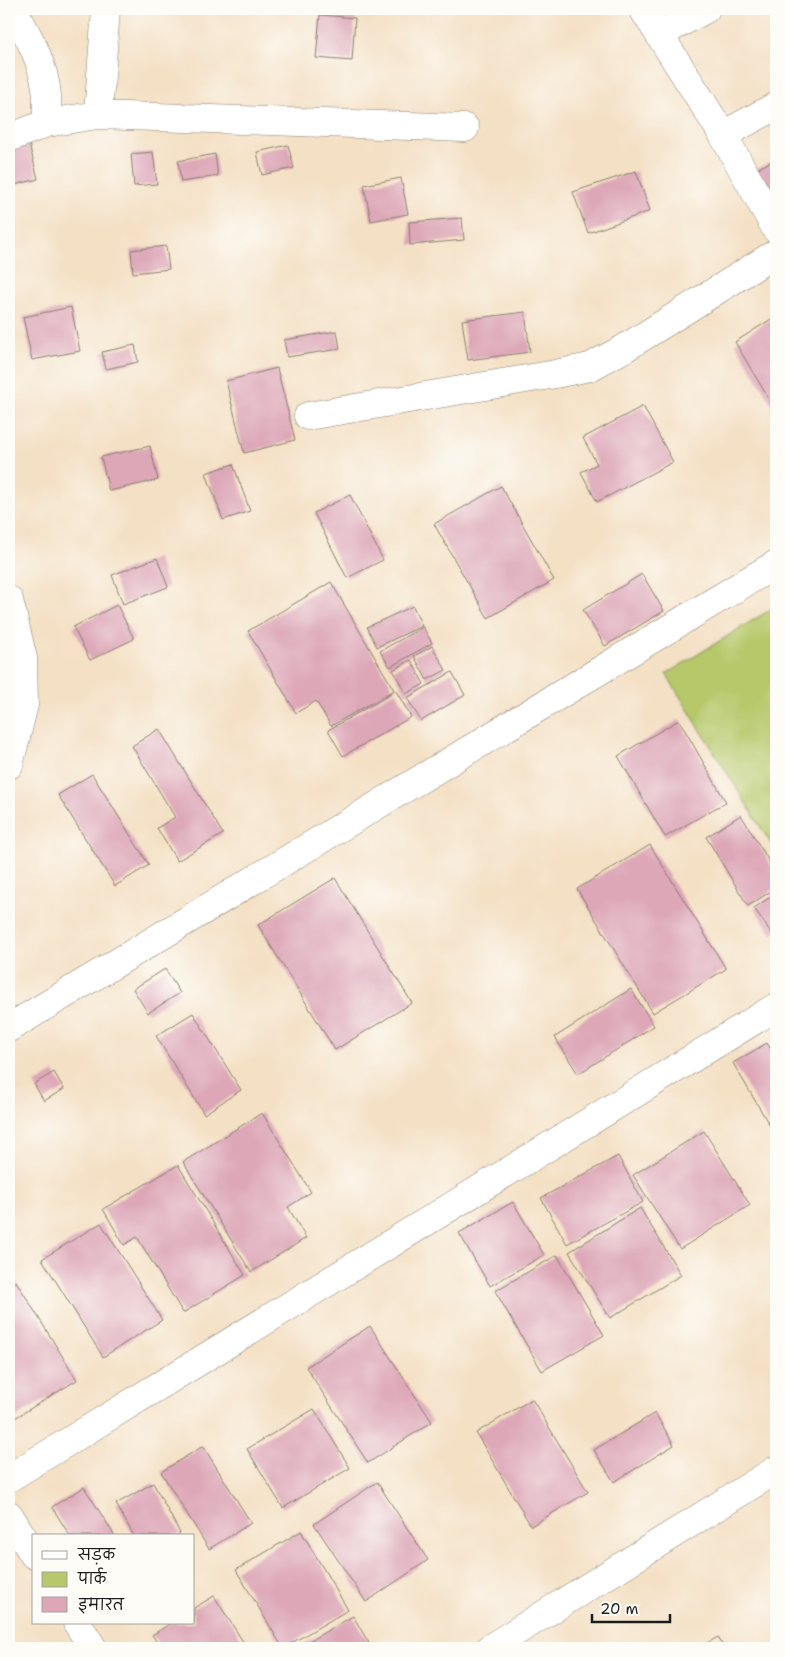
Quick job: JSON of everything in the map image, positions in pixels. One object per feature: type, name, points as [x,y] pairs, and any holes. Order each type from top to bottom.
[{"type":"street","points":[[13,9],[40,64],[47,94],[47,123]]},
{"type":"street","points":[[98,114],[106,9]]},
{"type":"street","points":[[644,9],[723,135],[776,229]]},
{"type":"street","points":[[660,34],[706,9]]},
{"type":"street","points":[[723,135],[776,106]]},
{"type":"street","points":[[9,138],[47,123],[98,114],[465,128]]},
{"type":"street","points":[[308,416],[590,367],[625,348],[776,254]]},
{"type":"street","points":[[9,1028],[776,564]]},
{"type":"street","points":[[9,600],[23,658],[24,705],[9,765]]},
{"type":"street","points":[[9,1478],[776,1007]]},
{"type":"street","points":[[490,1648],[776,1470]]},
{"type":"street","points":[[9,1515],[32,1552]]},
{"type":"street","points":[[78,1624],[92,1648]]},
{"type":"green space","points":[[776,606],[776,852],[666,674]]},
{"type":"building","points":[[320,15],[355,18],[352,61],[316,58]]},
{"type":"building","points":[[27,136],[38,179],[10,186],[9,141]]},
{"type":"building","points":[[288,145],[294,168],[262,175],[257,152]]},
{"type":"building","points":[[153,152],[157,184],[134,186],[131,154]]},
{"type":"building","points":[[215,154],[218,176],[181,182],[178,161]]},
{"type":"building","points":[[776,159],[776,204],[757,169]]},
{"type":"building","points":[[636,171],[650,211],[588,233],[573,192]]},
{"type":"building","points":[[401,178],[408,214],[371,221],[364,185]]},
{"type":"building","points":[[462,218],[464,240],[410,245],[409,222]]},
{"type":"building","points":[[166,246],[169,269],[133,273],[131,250]]},
{"type":"building","points":[[71,307],[80,351],[32,360],[23,317]]},
{"type":"building","points":[[525,312],[530,352],[468,360],[462,320]]},
{"type":"building","points":[[776,316],[776,411],[735,342]]},
{"type":"building","points":[[337,331],[340,349],[287,357],[284,340]]},
{"type":"building","points":[[135,345],[138,362],[106,369],[102,352]]},
{"type":"building","points":[[277,368],[295,440],[244,453],[226,381]]},
{"type":"building","points":[[643,406],[673,462],[597,502],[581,472],[597,464],[583,438]]},
{"type":"building","points":[[150,446],[158,480],[109,491],[101,457]]},
{"type":"building","points":[[233,464],[250,511],[223,520],[206,473]]},
{"type":"building","points":[[501,486],[554,580],[488,618],[434,524]]},
{"type":"building","points":[[350,495],[383,560],[347,578],[314,513]]},
{"type":"building","points":[[157,558],[168,587],[123,604],[112,575]]},
{"type":"building","points":[[642,574],[664,611],[605,646],[583,610]]},
{"type":"building","points":[[331,582],[394,690],[331,726],[316,701],[296,713],[248,631]]},
{"type":"building","points":[[117,605],[134,639],[90,660],[73,627]]},
{"type":"building","points":[[413,606],[422,626],[377,647],[367,627]]},
{"type":"building","points":[[423,627],[432,643],[390,667],[380,651]]},
{"type":"building","points":[[432,646],[446,670],[427,680],[414,656]]},
{"type":"building","points":[[411,660],[424,684],[406,694],[393,670]]},
{"type":"building","points":[[452,672],[465,695],[421,721],[407,698]]},
{"type":"building","points":[[396,691],[411,717],[343,756],[328,730]]},
{"type":"building","points":[[679,720],[726,802],[665,837],[618,756]]},
{"type":"building","points":[[159,729],[223,834],[177,861],[157,828],[175,817],[132,746]]},
{"type":"building","points":[[92,774],[149,865],[115,886],[58,795]]},
{"type":"building","points":[[741,815],[776,873],[776,888],[748,906],[706,837]]},
{"type":"building","points":[[650,845],[726,969],[653,1013],[577,889]]},
{"type":"building","points":[[335,878],[412,1003],[335,1050],[258,925]]},
{"type":"building","points":[[776,893],[776,931],[772,934],[754,908]]},
{"type":"building","points":[[165,969],[180,993],[148,1013],[133,989]]},
{"type":"building","points":[[631,989],[654,1026],[578,1074],[555,1037]]},
{"type":"building","points":[[193,1013],[241,1090],[204,1114],[156,1036]]},
{"type":"building","points":[[767,1043],[776,1058],[776,1129],[773,1131],[733,1063]]},
{"type":"building","points":[[54,1072],[64,1089],[44,1101],[34,1084]]},
{"type":"building","points":[[262,1113],[311,1192],[288,1207],[306,1238],[251,1272],[183,1162]]},
{"type":"building","points":[[704,1131],[750,1205],[680,1249],[633,1175]]},
{"type":"building","points":[[618,1156],[643,1202],[567,1244],[541,1198]]},
{"type":"building","points":[[178,1165],[245,1275],[183,1313],[137,1237],[124,1245],[103,1209]]},
{"type":"building","points":[[513,1202],[544,1255],[490,1286],[459,1233]]},
{"type":"building","points":[[640,1208],[681,1275],[610,1318],[569,1252]]},
{"type":"building","points":[[101,1223],[162,1320],[103,1357],[42,1259]]},
{"type":"building","points":[[557,1255],[604,1335],[542,1371],[495,1291]]},
{"type":"building","points":[[16,1281],[77,1380],[15,1418],[9,1407],[9,1285]]},
{"type":"building","points":[[370,1326],[432,1422],[368,1463],[306,1367]]},
{"type":"building","points":[[532,1399],[588,1492],[531,1526],[476,1433]]},
{"type":"building","points":[[314,1409],[350,1468],[283,1508],[247,1449]]},
{"type":"building","points":[[655,1413],[674,1445],[614,1482],[594,1450]]},
{"type":"building","points":[[203,1446],[251,1523],[209,1549],[161,1472]]},
{"type":"building","points":[[377,1482],[428,1560],[366,1602],[314,1524]]},
{"type":"building","points":[[153,1483],[180,1533],[133,1534],[116,1504]]},
{"type":"building","points":[[84,1487],[114,1534],[69,1534],[52,1507]]},
{"type":"building","points":[[301,1531],[348,1610],[283,1648],[236,1570]]},
{"type":"building","points":[[214,1596],[247,1648],[161,1648],[152,1635],[169,1624],[195,1624],[195,1607]]},
{"type":"building","points":[[353,1616],[370,1645],[366,1648],[297,1648]]},
{"type":"building","points":[[718,1637],[724,1648],[698,1648]]}]
